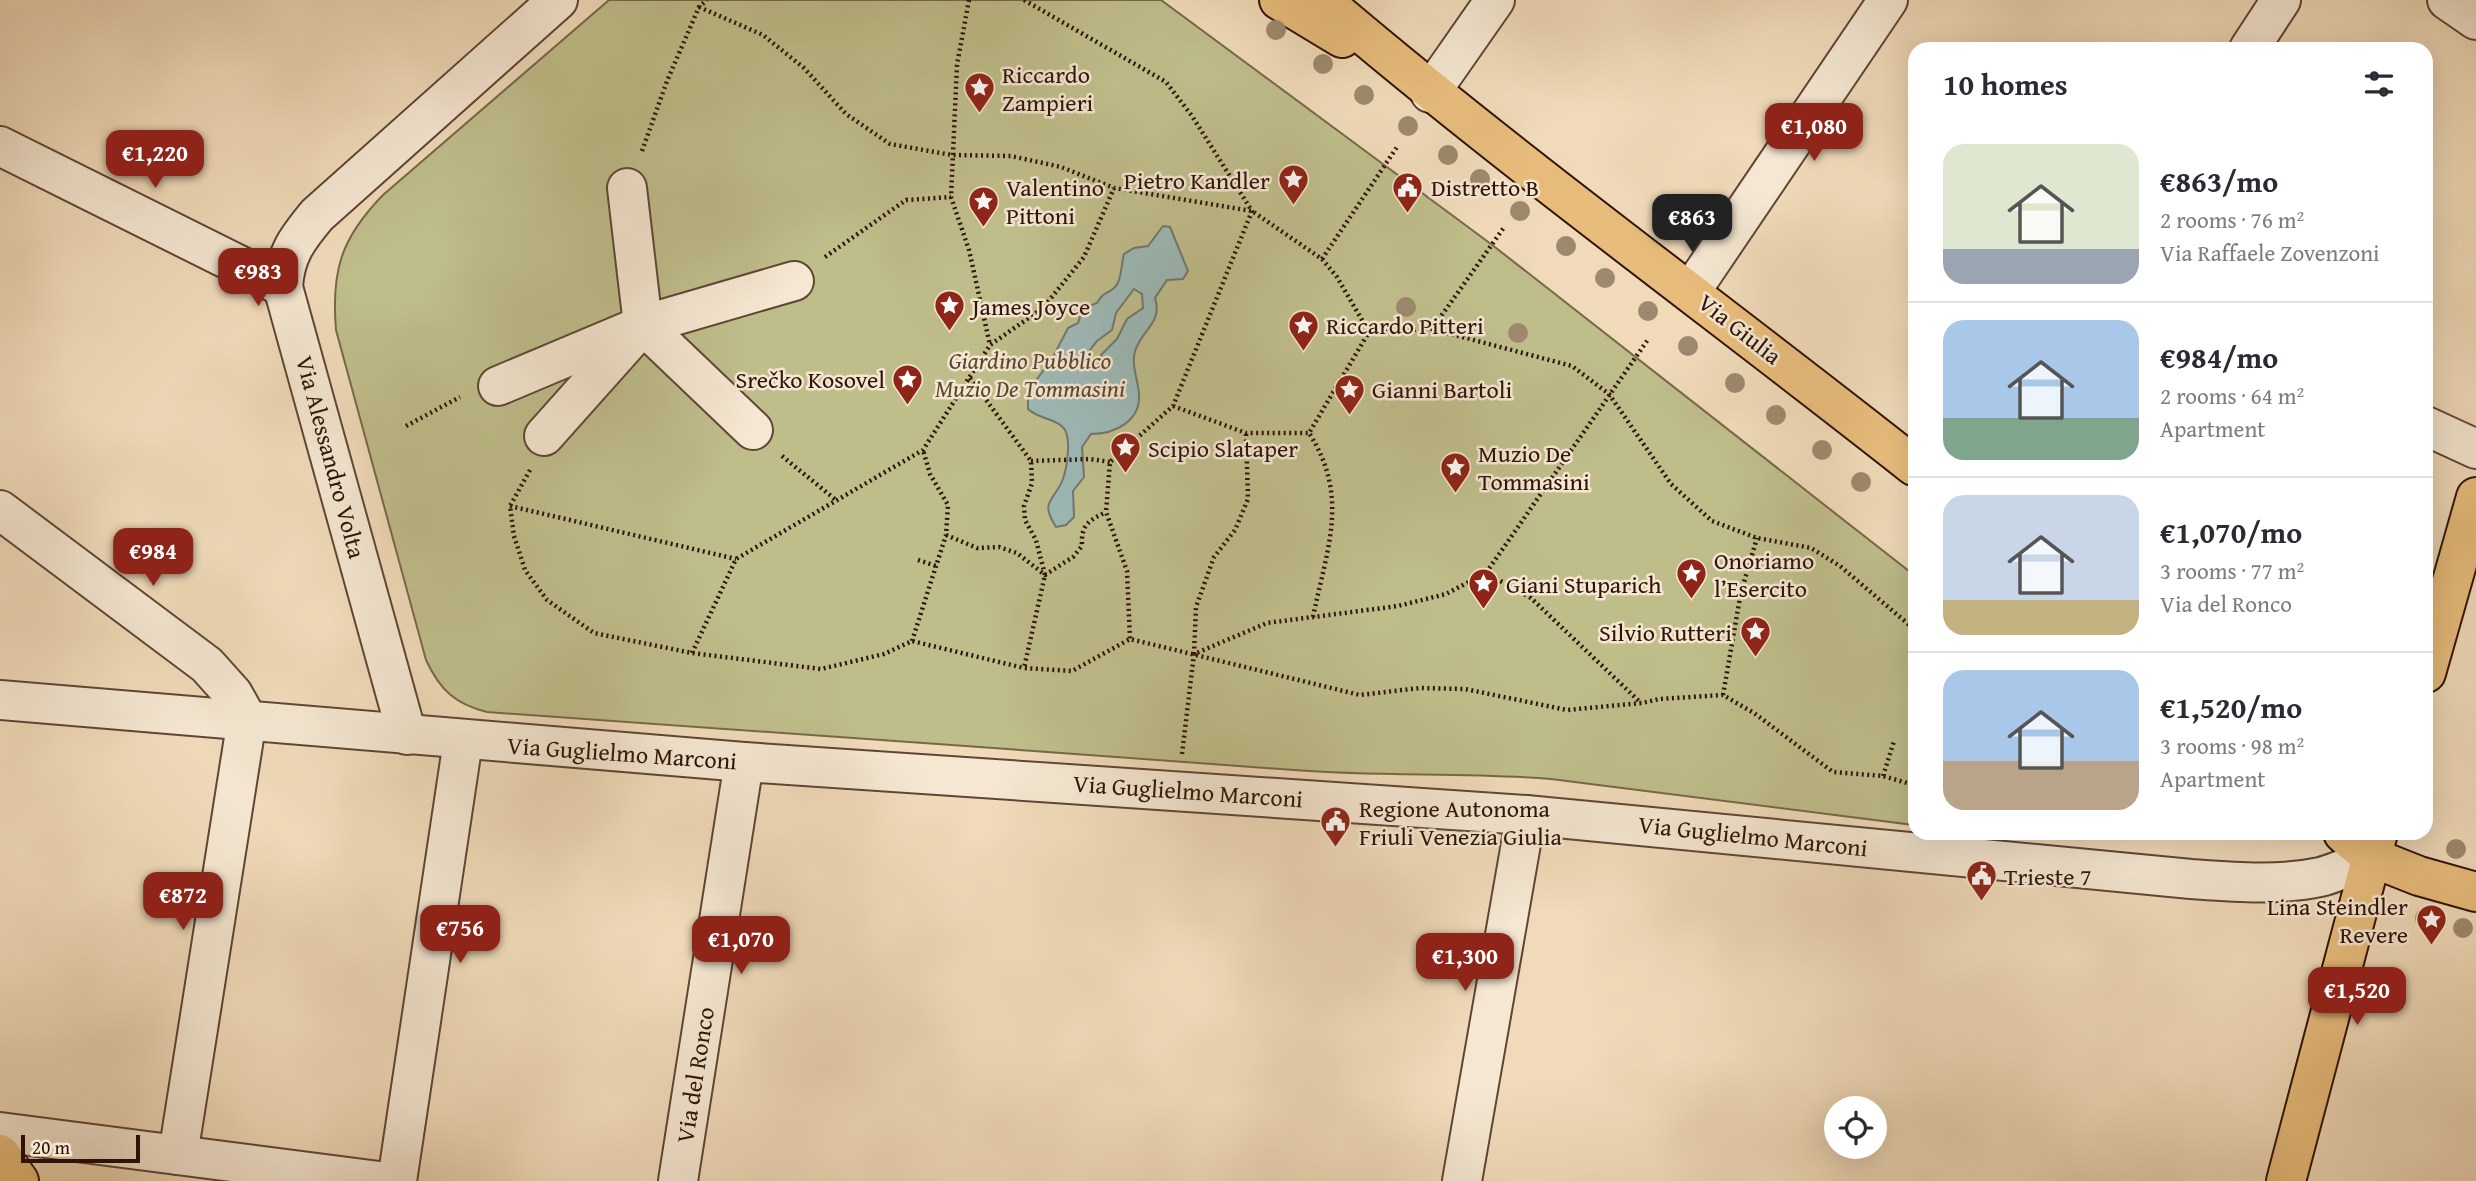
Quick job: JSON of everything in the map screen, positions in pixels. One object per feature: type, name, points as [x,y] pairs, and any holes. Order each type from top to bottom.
[{"type":"main road","name":"Via Giulia","points":[[1279,0],[1430,93]]},
{"type":"main road","name":"Via Giulia","points":[[1322,0],[1430,93],[1908,461]]},
{"type":"main road","points":[[2433,648],[2476,497]]},
{"type":"main road","points":[[2286,1181],[2364,841],[2419,876],[2476,892]]},
{"type":"main road","points":[[0,1154],[19,1181]]},
{"type":"street","name":"Via Alessandro Volta","points":[[407,735],[283,287],[284,267],[292,246],[317,215],[558,0]]},
{"type":"street","points":[[1430,93],[1495,0]]},
{"type":"street","points":[[1691,292],[1888,0]]},
{"type":"street","points":[[2254,42],[2281,0]]},
{"type":"street","points":[[2448,0],[2476,20]]},
{"type":"street","points":[[0,146],[283,287]]},
{"type":"street","points":[[627,188],[643,325],[753,430]]},
{"type":"street","points":[[498,386],[643,325],[794,281]]},
{"type":"street","points":[[544,436],[643,325]]},
{"type":"street","points":[[2433,429],[2476,449]]},
{"type":"street","points":[[0,510],[206,665],[233,694],[247,719],[178,1155]]},
{"type":"street","name":"Via Guglielmo Marconi","points":[[0,700],[247,719],[464,741],[1526,815],[2244,883],[2322,877],[2364,841]]},
{"type":"street","points":[[397,1181],[464,741]]},
{"type":"street","name":"Via del Ronco","points":[[678,1181],[744,762]]},
{"type":"street","points":[[1462,1181],[1526,815]]},
{"type":"street","points":[[0,1132],[379,1181]]},
{"type":"path","points":[[627,188],[667,81],[699,7],[706,0]]},
{"type":"path","points":[[969,0],[957,65],[951,197],[969,250],[990,345]]},
{"type":"path","points":[[1024,0],[1166,82],[1192,116],[1252,211],[1322,259],[1337,277],[1369,332]]},
{"type":"path","points":[[699,7],[763,35],[804,68],[846,114],[890,144],[952,155],[1011,156],[1049,164],[1114,188],[1252,211]]},
{"type":"path","points":[[1322,259],[1397,147]]},
{"type":"path","points":[[692,653],[736,559],[923,450],[990,345],[1043,308],[1084,257],[1114,188]]},
{"type":"path","points":[[794,281],[852,236],[906,201],[951,197]]},
{"type":"path","points":[[1130,639],[1127,571],[1105,512],[1110,463],[1173,406],[1252,211]]},
{"type":"path","points":[[1432,329],[1505,226]]},
{"type":"path","points":[[1369,332],[1432,329],[1572,366],[1609,394],[1671,484],[1712,521],[1757,538],[1811,548],[1840,566],[1908,624]]},
{"type":"path","points":[[1309,433],[1369,332]]},
{"type":"path","points":[[1194,654],[1266,623],[1398,606],[1446,594],[1486,573],[1649,338]]},
{"type":"path","points":[[970,378],[1031,461],[1032,483],[1024,506],[1025,520],[1035,540],[1045,575],[1024,668]]},
{"type":"path","points":[[406,426],[475,389],[498,386]]},
{"type":"path","points":[[1173,406],[1246,433],[1309,433]]},
{"type":"path","points":[[753,430],[836,500]]},
{"type":"path","points":[[1181,762],[1194,654],[1196,607],[1214,557],[1235,530],[1248,499],[1246,433]]},
{"type":"path","points":[[1309,433],[1324,456],[1335,511],[1313,617]]},
{"type":"path","points":[[544,436],[525,482],[510,506],[514,536],[525,570],[547,600],[594,633],[692,653],[821,669],[884,654],[912,641],[1024,668],[1072,671],[1130,639],[1360,695],[1420,688],[1465,689],[1567,710],[1642,703],[1660,698],[1723,695],[1754,713],[1833,772],[1883,776],[1908,783]]},
{"type":"path","points":[[912,641],[946,535],[948,505],[930,474],[923,450]]},
{"type":"path","points":[[1031,461],[1090,459],[1110,463]]},
{"type":"path","points":[[510,506],[736,559]]},
{"type":"path","points":[[1045,575],[1073,557],[1082,546],[1081,532],[1087,521],[1105,512]]},
{"type":"path","points":[[946,535],[977,548],[999,547],[1017,554],[1045,575]]},
{"type":"path","points":[[1723,695],[1741,592],[1757,538]]},
{"type":"path","points":[[918,560],[936,566]]},
{"type":"path","points":[[1486,573],[1531,598],[1642,703]]},
{"type":"path","points":[[1883,776],[1894,741]]},
{"type":"green space","name":"Giardino Pubblico Muzio De Tommasini","points":[[609,0],[1161,0],[1491,244],[1908,570],[1908,824],[1551,779],[1326,772],[487,712],[466,705],[443,688],[426,660],[336,330],[335,290],[342,256],[357,226],[383,195]]},
{"type":"water","points":[[1163,226],[1170,227],[1188,271],[1183,279],[1167,280],[1155,298],[1157,307],[1154,320],[1135,351],[1134,367],[1139,394],[1136,412],[1125,424],[1109,432],[1091,434],[1082,447],[1084,477],[1073,491],[1074,517],[1066,525],[1056,527],[1048,506],[1064,474],[1068,454],[1067,435],[1058,423],[1028,409],[1028,391],[1052,359],[1068,328],[1078,323],[1083,308],[1097,303],[1117,285],[1124,254],[1134,248],[1148,246]],"holes":[[[1134,289],[1142,294],[1143,308],[1127,319],[1117,339],[1101,355],[1098,366],[1093,365],[1087,354],[1097,341],[1112,330],[1116,313]]]},
{"type":"place","name":"Riccardo Zampieri","points":[[979,115]]},
{"type":"place","name":"Pietro Kandler","points":[[1293,207]]},
{"type":"place","name":"Distretto B","points":[[1408,214]]},
{"type":"place","name":"Valentino Pittoni","points":[[983,228]]},
{"type":"place","name":"James Joyce","points":[[949,333]]},
{"type":"place","name":"Riccardo Pitteri","points":[[1303,352]]},
{"type":"place","name":"Srečko Kosovel","points":[[908,406]]},
{"type":"place","name":"Gianni Bartoli","points":[[1349,416]]},
{"type":"place","name":"Scipio Slataper","points":[[1125,475]]},
{"type":"place","name":"Muzio De Tommasini","points":[[1455,494]]},
{"type":"place","name":"Onoriamo l’Esercito","points":[[1691,601]]},
{"type":"place","name":"Giani Stuparich","points":[[1483,611]]},
{"type":"place","name":"Silvio Rutteri","points":[[1755,659]]},
{"type":"place","name":"Regione Autonoma Friuli Venezia Giulia","points":[[1336,849]]},
{"type":"place","name":"Trieste 7","points":[[1981,903]]},
{"type":"place","name":"Lina Steindler Revere","points":[[2431,947]]}]
